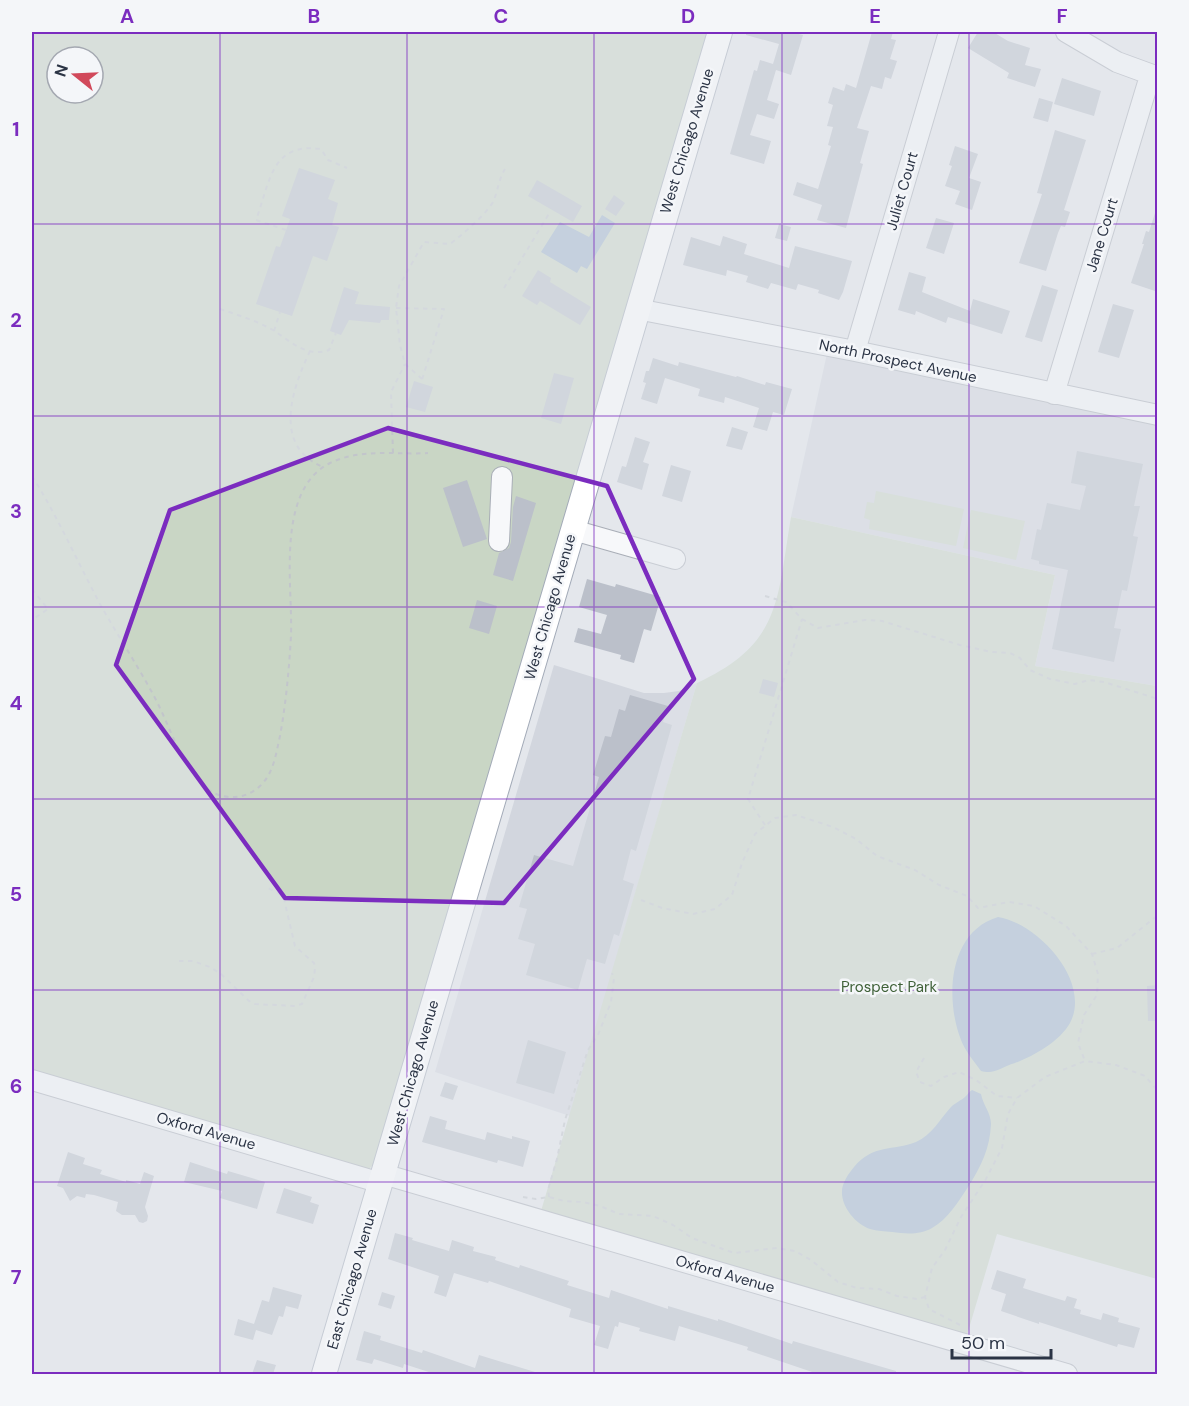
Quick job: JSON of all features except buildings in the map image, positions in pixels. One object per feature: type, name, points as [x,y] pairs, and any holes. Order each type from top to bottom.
[{"type":"main road","name":"West Chicago Avenue","points":[[382,1178],[720,32]]},
{"type":"main road","name":"East Chicago Avenue","points":[[324,1374],[382,1178]]},
{"type":"street","name":"Juliet Court","points":[[855,351],[949,32]]},
{"type":"street","points":[[1066,32],[1097,51],[1154,76]]},
{"type":"street","name":"Jane Court","points":[[1054,394],[1154,76]]},
{"type":"street","name":"North Prospect Avenue","points":[[638,309],[855,351],[1158,415]]},
{"type":"street","points":[[499,541],[502,477]]},
{"type":"street","points":[[573,530],[675,559]]},
{"type":"street","name":"Oxford Avenue","points":[[32,1080],[1067,1374]]},
{"type":"path","points":[[286,230],[256,220],[273,172],[283,155],[300,148],[321,148],[328,160],[347,168]]},
{"type":"path","points":[[396,308],[444,309],[422,381],[405,364],[400,345],[396,308],[399,286],[420,247],[429,241],[444,245],[450,244],[491,206],[499,179],[505,169]]},
{"type":"path","points":[[504,288],[550,212]]},
{"type":"path","points":[[525,254],[530,257]]},
{"type":"path","points":[[220,309],[274,331],[289,342],[310,351],[329,351],[336,333]]},
{"type":"path","points":[[274,331],[280,312]]},
{"type":"path","points":[[310,351],[292,393],[290,412],[300,451],[306,459],[323,467]]},
{"type":"path","points":[[393,453],[391,392],[405,364]]},
{"type":"path","points":[[32,476],[77,554],[127,652],[155,698],[188,765],[209,791],[231,798],[245,795],[260,786],[274,762],[287,692],[291,637],[292,526],[304,489],[315,474],[332,462],[353,456],[428,453]]},
{"type":"path","points":[[32,589],[48,609],[32,620]]},
{"type":"path","points":[[765,596],[786,602],[802,619],[818,628],[866,620],[882,621],[960,645],[992,652],[1010,653],[1020,658],[1030,670],[1050,679],[1075,684],[1089,680],[1104,682],[1158,699]]},
{"type":"path","points":[[765,826],[748,799],[802,619]]},
{"type":"path","points":[[641,900],[662,908],[693,914],[715,909],[732,895],[742,863],[755,834],[775,818],[796,815],[833,828],[856,839],[877,856],[915,870],[939,885],[967,896],[978,908],[1009,902],[1034,906],[1065,926],[1092,954],[1098,974],[1097,995],[1084,1015],[1078,1043],[1085,1061]]},
{"type":"path","points":[[179,961],[193,961],[210,967],[255,1004],[295,1006],[302,1004],[314,977],[314,963],[298,950],[292,941],[284,899],[280,894],[268,888]]},
{"type":"path","points":[[1092,954],[1117,948],[1158,915]]},
{"type":"path","points":[[549,1197],[548,1190],[565,1120],[588,1050],[598,1035],[610,1002],[614,978],[612,973]]},
{"type":"path","points":[[924,1059],[916,1072],[920,1082],[931,1086],[944,1077],[958,1072],[976,1080],[997,1096],[1017,1098]]},
{"type":"path","points":[[962,1325],[929,1309],[925,1297],[932,1268],[945,1250],[961,1217],[986,1179],[1002,1148],[1008,1114],[1017,1098],[1045,1077],[1085,1061],[1116,1065],[1145,1076],[1158,1091]]},
{"type":"path","points":[[523,1197],[536,1199],[549,1197],[583,1202],[619,1214],[652,1216],[673,1224],[692,1238],[734,1253],[777,1248],[795,1251],[811,1260],[838,1282],[857,1288],[879,1289],[897,1296],[917,1299],[925,1297]]},
{"type":"path","points":[[1158,1214],[1158,1238]]},
{"type":"highlighted area","points":[[388,428],[607,486],[694,679],[504,903],[285,898],[116,665],[170,510]]},
{"type":"shaded area","points":[[828,349],[1157,423],[1157,686],[1035,666],[1055,575],[791,517]]},
{"type":"shaded area","points":[[554,665],[644,693],[679,691],[697,683],[570,1116],[435,1072]]},
{"type":"green space","points":[[32,32],[711,32],[375,1163],[369,1169],[32,1073]]},
{"type":"green space","points":[[876,491],[964,509],[956,546],[869,529],[870,520],[864,518],[867,502],[874,503]]},
{"type":"green space","points":[[971,510],[1025,521],[1016,560],[963,548]]},
{"type":"green space","name":"Prospect Park","points":[[791,517],[1055,575],[1035,666],[1157,686],[1157,1279],[997,1234],[967,1335],[541,1211],[697,683],[725,668],[746,652],[760,635],[771,616],[778,595]]},
{"type":"water","points":[[602,215],[615,223],[587,269],[581,266],[577,273],[541,252],[560,222],[589,237]]},
{"type":"water","points":[[998,917],[1029,930],[1057,957],[1074,990],[1075,1007],[1066,1030],[1046,1047],[1022,1060],[986,1072],[981,1071],[961,1040],[956,1024],[952,987],[960,952],[969,937],[981,925]]},
{"type":"water","points":[[972,1090],[981,1094],[990,1116],[989,1141],[977,1172],[948,1215],[932,1228],[913,1233],[873,1230],[859,1223],[846,1208],[842,1197],[843,1185],[854,1167],[876,1151],[908,1145],[922,1139],[951,1107]]}]
